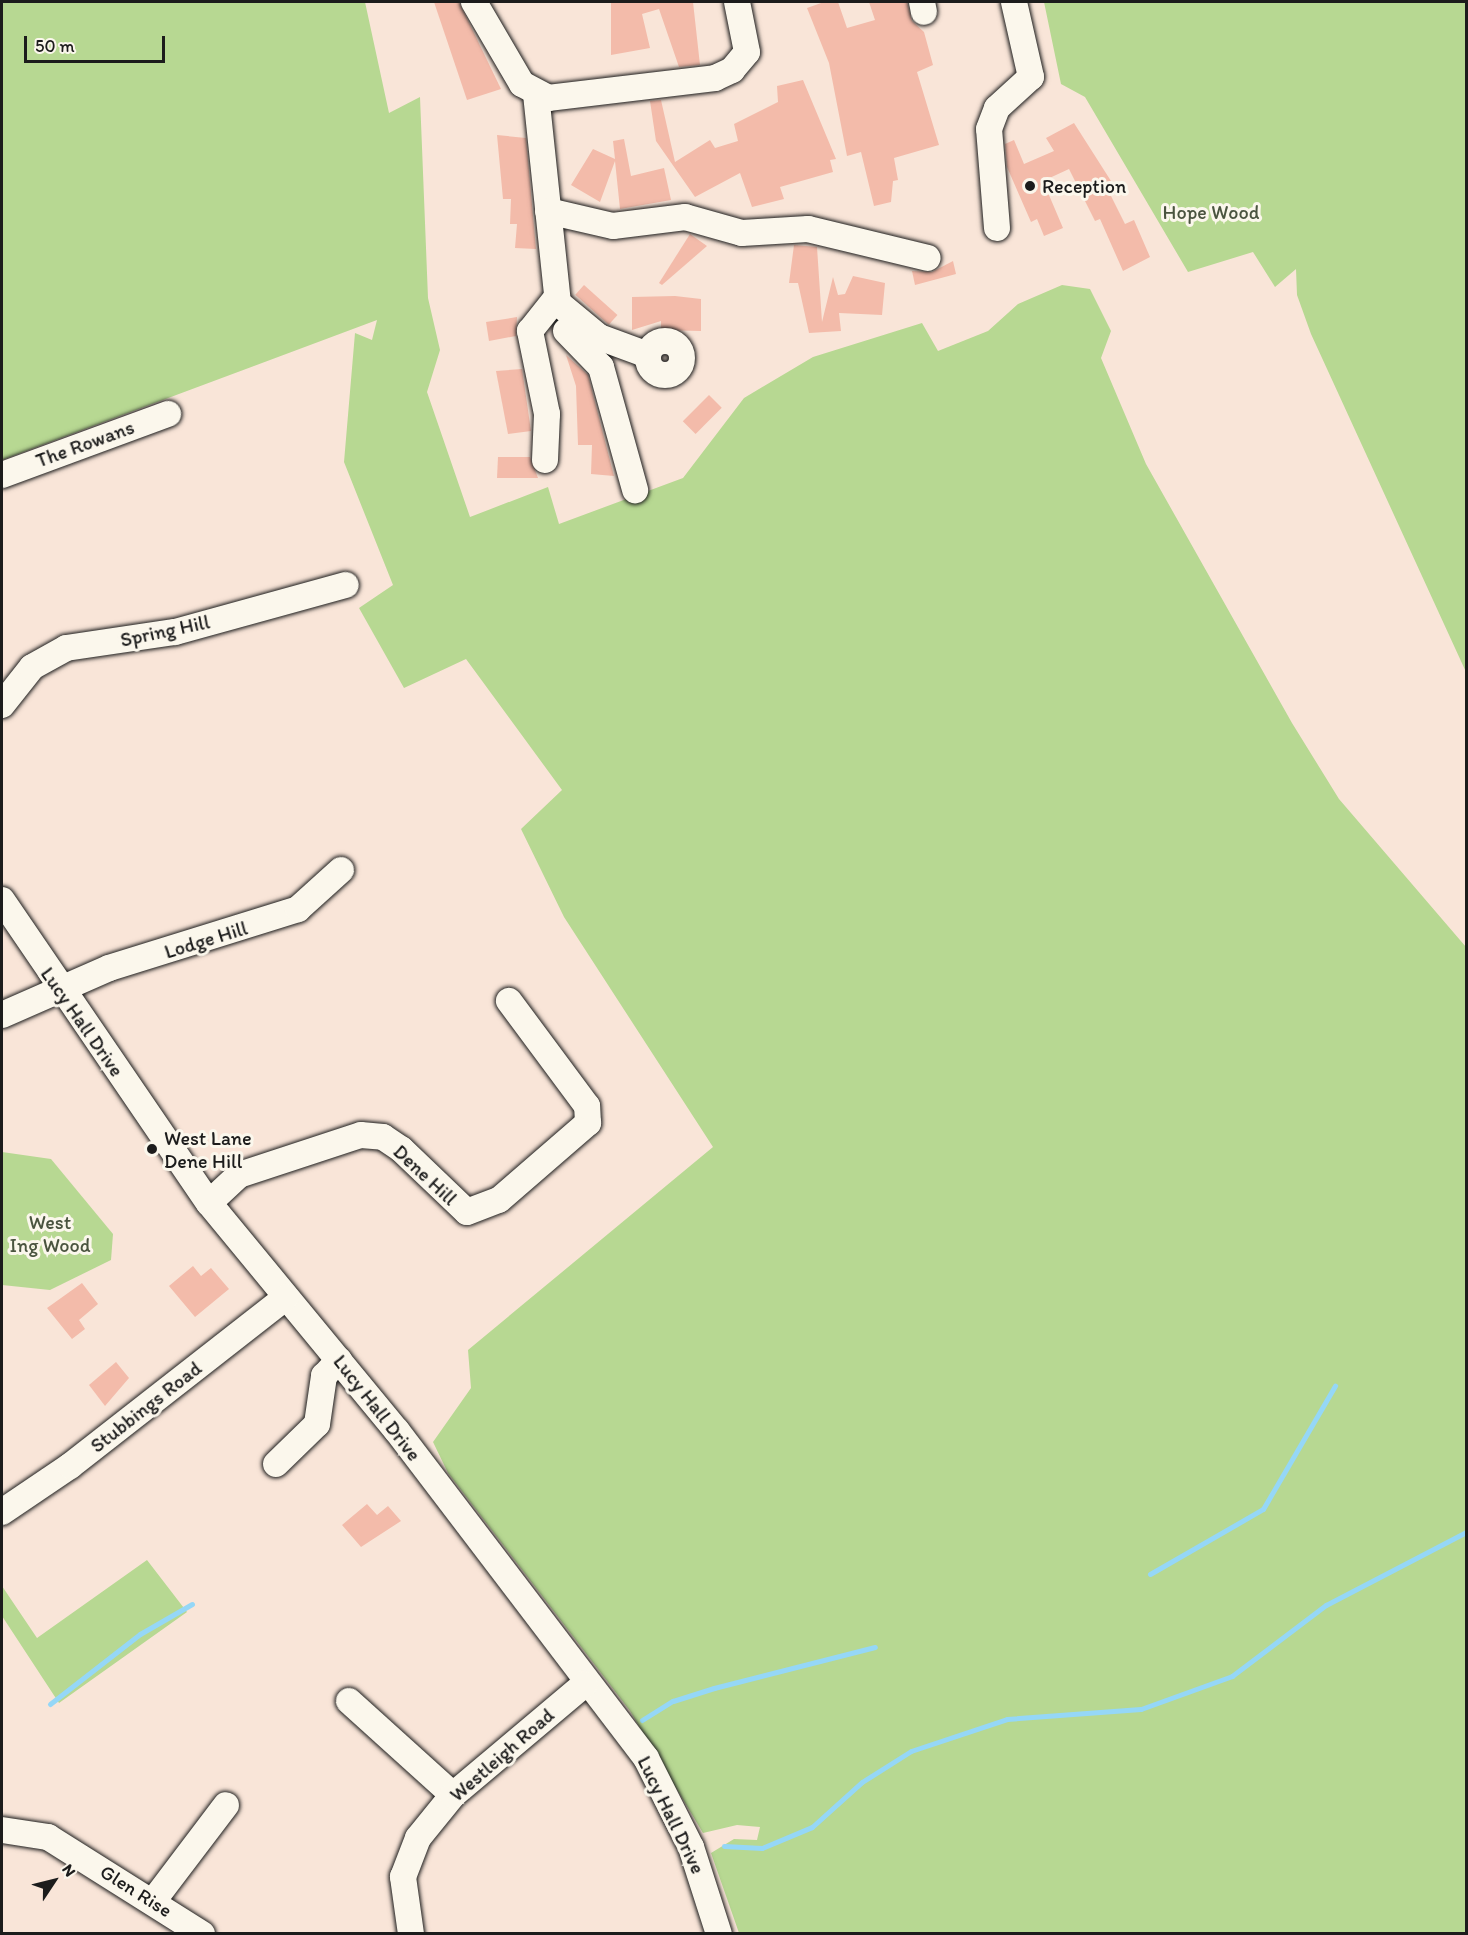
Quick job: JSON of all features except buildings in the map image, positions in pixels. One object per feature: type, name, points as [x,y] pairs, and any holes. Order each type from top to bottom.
[{"type":"street","points":[[474,2],[504,59],[536,94],[557,297],[575,319],[599,337],[648,355]]},
{"type":"street","points":[[536,94],[601,94],[724,74],[741,64],[747,52],[737,2]]},
{"type":"street","points":[[997,228],[988,129],[997,108],[1031,77],[1014,2]]},
{"type":"street","points":[[548,211],[613,226],[685,217],[742,233],[808,229],[928,258]]},
{"type":"street","points":[[545,460],[547,414],[530,331],[557,297]]},
{"type":"street","points":[[575,319],[566,333],[601,367],[635,490]]},
{"type":"street","name":"The Rowans","points":[[2,475],[168,414]]},
{"type":"street","name":"Spring Hill","points":[[2,705],[32,667],[66,648],[175,632],[346,585]]},
{"type":"street","name":"Lodge Hill","points":[[2,1015],[59,992],[109,968],[298,909],[341,870]]},
{"type":"street","name":"Lucy Hall Drive","points":[[2,900],[59,992],[209,1203],[339,1360],[585,1684],[646,1758],[691,1847],[719,1934]]},
{"type":"street","name":"Dene Hill","points":[[209,1203],[239,1175],[361,1135],[383,1137],[401,1149],[467,1212],[499,1200],[588,1123],[587,1106],[509,1001]]},
{"type":"street","name":"Stubbings Road","points":[[2,1512],[70,1466],[286,1297]]},
{"type":"street","points":[[276,1464],[317,1424],[324,1376],[339,1360]]},
{"type":"street","name":"Westleigh Road","points":[[411,1934],[403,1877],[418,1838],[453,1795],[585,1684]]},
{"type":"street","points":[[349,1701],[453,1795]]},
{"type":"street","points":[[154,1900],[226,1805]]},
{"type":"street","name":"Glen Rise","points":[[2,1830],[48,1837],[154,1900],[202,1934]]},
{"type":"green space","points":[[2,2],[365,2],[389,113],[420,97],[428,298],[440,350],[427,392],[470,517],[548,487],[559,524],[683,478],[744,398],[813,357],[922,323],[938,351],[988,331],[1018,304],[1062,285],[1090,289],[1111,331],[1101,358],[1146,464],[1292,723],[1339,799],[1466,947],[1466,1933],[739,1933],[711,1853],[734,1839],[757,1840],[760,1827],[737,1825],[703,1833],[630,1711],[448,1473],[433,1442],[471,1388],[468,1350],[713,1147],[564,917],[521,829],[562,790],[466,659],[404,688],[359,608],[393,585],[344,462],[355,333],[372,340],[377,320],[2,460]]},
{"type":"green space","name":"Hope Wood","points":[[1044,2],[1466,2],[1466,672],[1311,334],[1297,295],[1296,269],[1275,287],[1253,252],[1188,272],[1085,97],[1061,84]]},
{"type":"green space","name":"West Ing Wood","points":[[2,1152],[51,1159],[113,1234],[111,1260],[50,1290],[2,1285]]},
{"type":"green space","points":[[147,1560],[187,1612],[59,1703],[2,1616],[2,1586],[37,1638]]},
{"type":"waterway","points":[[1150,1574],[1263,1509],[1335,1386]]},
{"type":"waterway","points":[[724,1846],[762,1848],[812,1827],[862,1782],[911,1751],[1007,1719],[1141,1709],[1232,1676],[1326,1605],[1466,1532]]},
{"type":"waterway","points":[[50,1704],[140,1634],[192,1604]]},
{"type":"waterway","points":[[642,1720],[673,1701],[714,1688],[875,1647]]},
{"type":"place","name":"Reception","points":[[1030,186]]},
{"type":"place","name":"West Lane Dene Hill","points":[[152,1149]]}]
